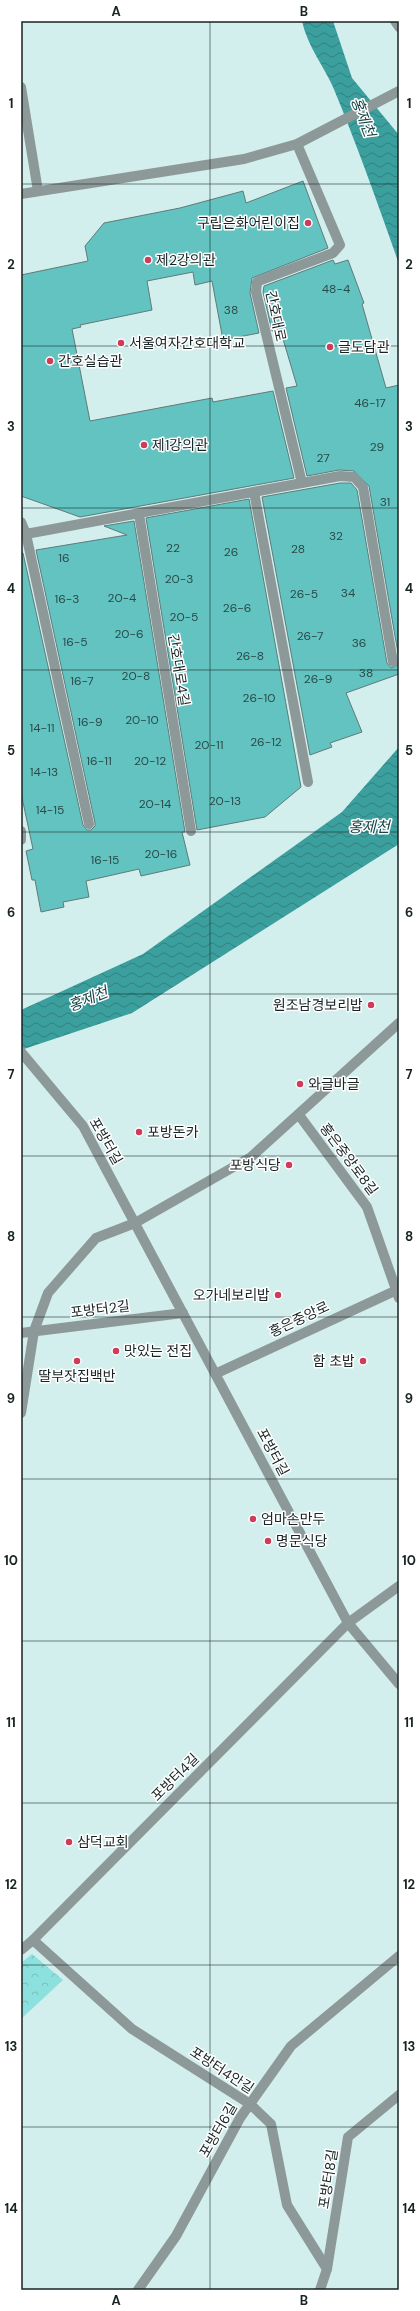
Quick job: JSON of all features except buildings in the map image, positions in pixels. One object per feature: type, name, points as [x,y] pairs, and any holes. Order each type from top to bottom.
[{"type":"street","points":[[395,21],[399,27]]},
{"type":"street","points":[[21,87],[38,192]]},
{"type":"street","points":[[21,194],[244,159],[299,142],[399,91]]},
{"type":"street","name":"간호대로","points":[[299,142],[340,245],[333,253],[257,282],[256,292],[302,483]]},
{"type":"street","points":[[26,534],[302,483],[347,476],[354,477],[364,487],[393,662]]},
{"type":"street","points":[[254,492],[308,782]]},
{"type":"street","name":"간호대로4길","points":[[139,514],[191,831]]},
{"type":"street","points":[[21,522],[26,534],[89,824]]},
{"type":"street","points":[[21,831],[21,840]]},
{"type":"street","points":[[21,1413],[34,1331],[48,1293],[96,1238],[135,1224],[251,1157],[399,1023]]},
{"type":"street","name":"포방터길","points":[[21,1052],[83,1126],[348,1623],[399,1684]]},
{"type":"street","name":"홍은중앙로8길","points":[[299,1115],[367,1207],[398,1293]]},
{"type":"street","name":"홍은중앙로","points":[[215,1374],[398,1293]]},
{"type":"street","name":"포방터2길","points":[[21,1333],[183,1314]]},
{"type":"street","points":[[348,1623],[399,1586]]},
{"type":"street","name":"포방터4길","points":[[21,1950],[33,1940],[348,1623]]},
{"type":"street","name":"포방터4안길","points":[[33,1940],[132,2028],[250,2104],[271,2124],[287,2205],[327,2269]]},
{"type":"street","name":"포방터6길","points":[[138,2290],[176,2236],[240,2118],[291,2046],[399,1956]]},
{"type":"street","name":"포방터8길","points":[[320,2290],[327,2269],[348,2137],[399,2094]]},
{"type":"green space","points":[[32,1954],[63,1980],[21,2019],[21,1963]]},
{"type":"water","name":"홍제천","points":[[302,21],[333,21],[352,78],[399,135],[399,264],[342,109],[329,79],[311,47]]},
{"type":"water","name":"홍제천","points":[[399,747],[399,844],[132,1013],[21,1050],[21,1010],[143,954],[342,812]]},
{"type":"place","name":"구립은화어린이집","points":[[308,223]]},
{"type":"place","name":"제2강의관","points":[[148,260]]},
{"type":"place","name":"서울여자간호대학교","points":[[121,343]]},
{"type":"place","name":"글도담관","points":[[330,347]]},
{"type":"place","name":"간호실습관","points":[[50,361]]},
{"type":"place","name":"제1강의관","points":[[144,445]]},
{"type":"place","name":"원조남경보리밥","points":[[371,1005]]},
{"type":"place","name":"와글바글","points":[[300,1084]]},
{"type":"place","name":"포방돈카","points":[[139,1132]]},
{"type":"place","name":"포방식당","points":[[289,1165]]},
{"type":"place","name":"오가네보리밥","points":[[278,1295]]},
{"type":"place","name":"맛있는 전집","points":[[116,1351]]},
{"type":"place","name":"딸부잣집백반","points":[[77,1361]]},
{"type":"place","name":"함 초밥","points":[[363,1361]]},
{"type":"place","name":"엄마손만두","points":[[253,1519]]},
{"type":"place","name":"명문식당","points":[[268,1541]]},
{"type":"place","name":"삼덕교회","points":[[69,1842]]}]
